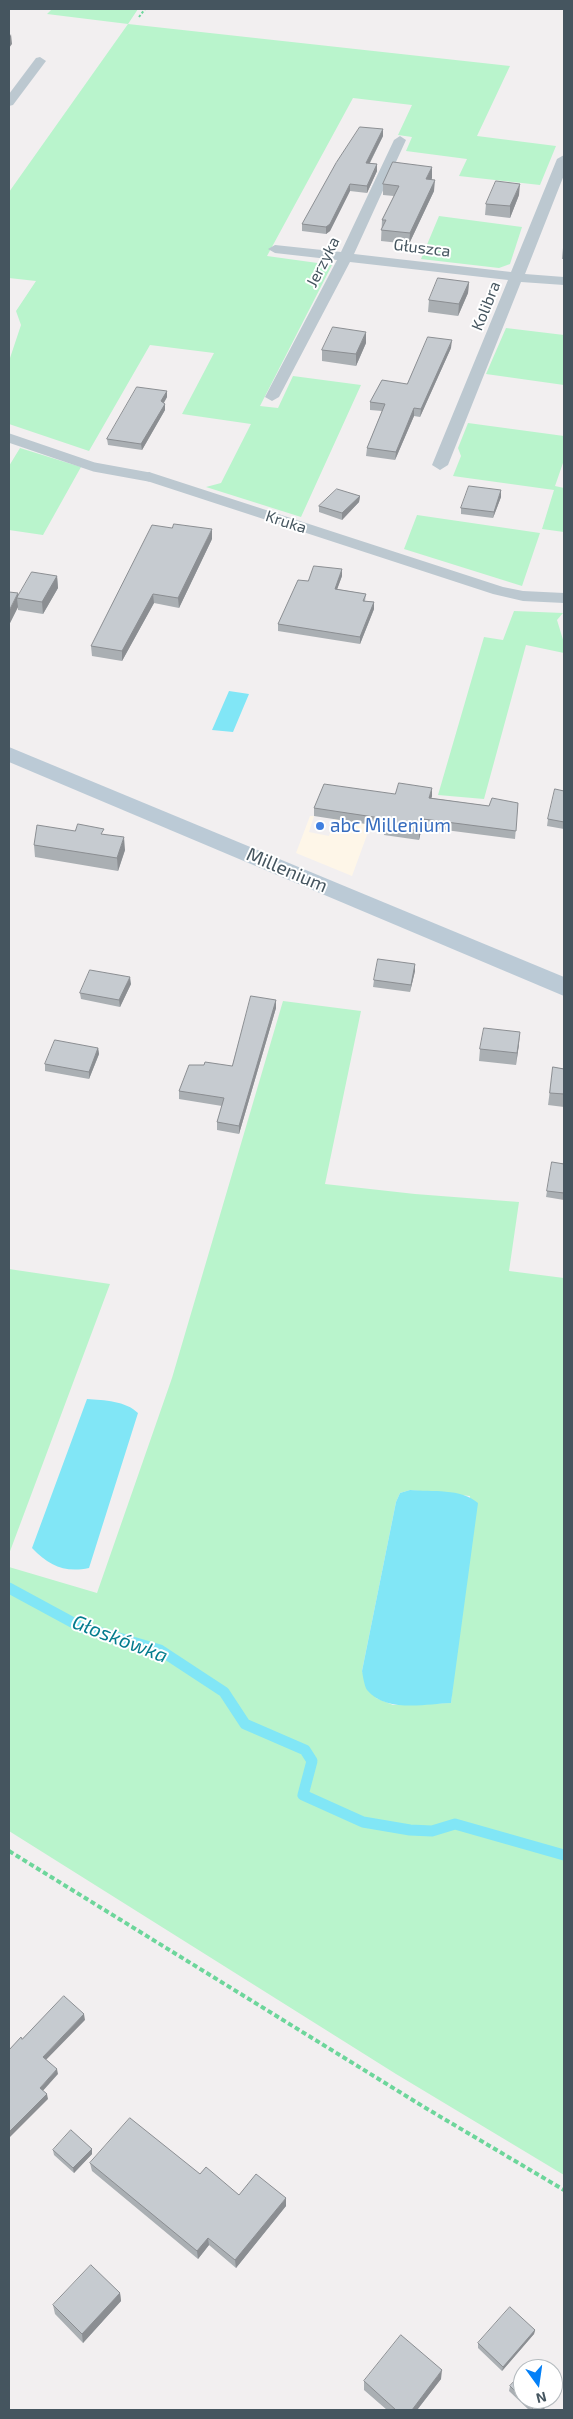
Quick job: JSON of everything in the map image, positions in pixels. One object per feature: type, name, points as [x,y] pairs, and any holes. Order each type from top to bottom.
[{"type":"street","points":[[9,102],[40,61]]},
{"type":"street","name":"Jerzyka","points":[[272,397],[346,256],[400,140]]},
{"type":"street","name":"Kolibra","points":[[440,465],[564,159]]},
{"type":"street","name":"Głuszca","points":[[275,249],[564,281]]},
{"type":"street","name":"Kruka","points":[[149,477],[499,591],[523,596],[564,598]]},
{"type":"street","name":"Millenium","points":[[9,754],[564,987]]},
{"type":"lane","name":"Kruka","points":[[9,438],[94,467],[149,477]]},
{"type":"path","points":[[139,17],[145,9]]},
{"type":"path","points":[[9,1851],[424,2108],[564,2190]]},
{"type":"shaded area","points":[[310,816],[314,816],[309,832],[329,836],[335,817],[371,824],[352,876],[296,853]]},
{"type":"green space","points":[[52,9],[138,9],[128,24],[47,14]]},
{"type":"green space","points":[[128,24],[510,66],[477,136],[556,146],[540,185],[459,176],[467,159],[406,151],[412,137],[398,135],[412,105],[353,98],[267,256],[332,265],[260,406],[278,408],[293,376],[361,385],[301,517],[206,487],[221,483],[251,424],[182,414],[214,353],[150,345],[89,451],[9,424],[9,361],[21,325],[16,311],[36,281],[9,278],[9,192]]},
{"type":"green space","points":[[439,216],[522,227],[510,264],[499,268],[421,259]]},
{"type":"green space","points":[[506,328],[564,335],[564,385],[486,374]]},
{"type":"green space","points":[[468,423],[564,436],[564,460],[555,486],[564,488],[564,532],[542,529],[554,490],[453,476],[461,456],[458,448]]},
{"type":"green space","points":[[20,448],[81,467],[43,535],[9,530],[9,466]]},
{"type":"green space","points":[[417,515],[540,533],[522,586],[404,549]]},
{"type":"green space","points":[[514,611],[563,613],[557,620],[564,643],[564,653],[526,645],[484,799],[438,795],[484,637],[503,640]]},
{"type":"green space","points":[[283,1001],[361,1011],[325,1184],[415,1194],[519,1202],[509,1271],[564,1278],[564,2175],[396,2074],[9,1831],[9,1567],[97,1593],[172,1378]],"holes":[[[410,1490],[470,1496],[451,1703],[393,1705],[376,1698],[362,1671],[396,1502],[400,1493]]]},
{"type":"green space","points":[[9,1269],[110,1284],[9,1554]]},
{"type":"water","points":[[229,691],[249,694],[233,732],[212,730]]},
{"type":"water","points":[[87,1399],[121,1404],[138,1413],[89,1568],[72,1570],[51,1564],[32,1548]]},
{"type":"water","points":[[410,1490],[455,1493],[471,1498],[478,1503],[451,1703],[407,1706],[385,1702],[367,1690],[363,1678],[362,1671],[396,1502],[400,1493]]},
{"type":"building","points":[[360,127],[383,129],[366,163],[377,164],[367,186],[350,184],[330,224],[326,227],[302,224],[336,163]]},
{"type":"building","points":[[393,162],[432,167],[426,179],[435,180],[410,233],[381,230],[386,220],[382,220],[399,186],[383,184]]},
{"type":"building","points":[[496,181],[520,184],[510,206],[486,204]]},
{"type":"building","points":[[438,278],[469,282],[459,304],[429,300]]},
{"type":"building","points":[[333,327],[366,332],[356,354],[322,350]]},
{"type":"building","points":[[428,337],[452,340],[421,409],[414,408],[396,452],[367,448],[385,404],[370,402],[382,380],[407,384]]},
{"type":"building","points":[[137,387],[167,391],[161,401],[165,404],[141,444],[107,439]]},
{"type":"building","points":[[469,486],[501,490],[494,512],[461,508]]},
{"type":"building","points":[[337,489],[360,496],[342,513],[319,506]]},
{"type":"building","points":[[174,524],[212,529],[178,598],[153,594],[122,651],[91,646],[152,525],[172,528]]},
{"type":"building","points":[[314,566],[342,569],[335,589],[366,594],[363,601],[374,602],[360,637],[278,624],[298,580],[308,581]]},
{"type":"building","points":[[32,572],[57,576],[42,602],[17,598]]},
{"type":"building","points":[[9,592],[18,593],[9,611]]},
{"type":"building","points":[[399,783],[432,788],[429,798],[489,806],[492,798],[518,803],[516,831],[423,819],[419,831],[385,826],[387,819],[314,808],[324,784],[395,794]]},
{"type":"building","points":[[555,789],[564,791],[564,822],[548,819]]},
{"type":"building","points":[[78,824],[104,829],[101,834],[124,837],[117,858],[34,845],[37,825],[75,831]]},
{"type":"building","points":[[378,959],[415,964],[411,985],[374,980]]},
{"type":"building","points":[[90,970],[130,977],[119,1000],[80,993]]},
{"type":"building","points":[[251,996],[276,1000],[239,1126],[217,1122],[224,1098],[179,1091],[189,1065],[204,1065],[205,1062],[232,1066]]},
{"type":"building","points":[[484,1028],[520,1032],[517,1053],[480,1049]]},
{"type":"building","points":[[55,1040],[98,1048],[89,1072],[45,1064]]},
{"type":"building","points":[[553,1067],[564,1069],[564,1094],[550,1093]]},
{"type":"building","points":[[552,1162],[564,1164],[564,1193],[547,1191]]},
{"type":"building","points":[[64,1996],[84,2014],[43,2057],[57,2069],[40,2088],[47,2094],[9,2132],[9,2050]]},
{"type":"building","points":[[130,2118],[200,2174],[206,2167],[239,2195],[256,2174],[286,2198],[235,2260],[208,2238],[197,2251],[90,2163]]},
{"type":"building","points":[[71,2130],[92,2149],[73,2168],[53,2150]]},
{"type":"building","points":[[91,2265],[120,2293],[82,2334],[53,2305]]},
{"type":"building","points":[[510,2307],[535,2330],[503,2367],[478,2343]]},
{"type":"building","points":[[401,2335],[442,2370],[412,2410],[396,2410],[364,2381]]},
{"type":"waterway","name":"Głoskówka","points":[[9,1588],[81,1627],[160,1650],[224,1692],[245,1724],[305,1750],[312,1761],[303,1795],[363,1822],[410,1830],[432,1831],[455,1824],[564,1855]]},
{"type":"place","name":"abc Millenium","points":[[320,826]]}]
